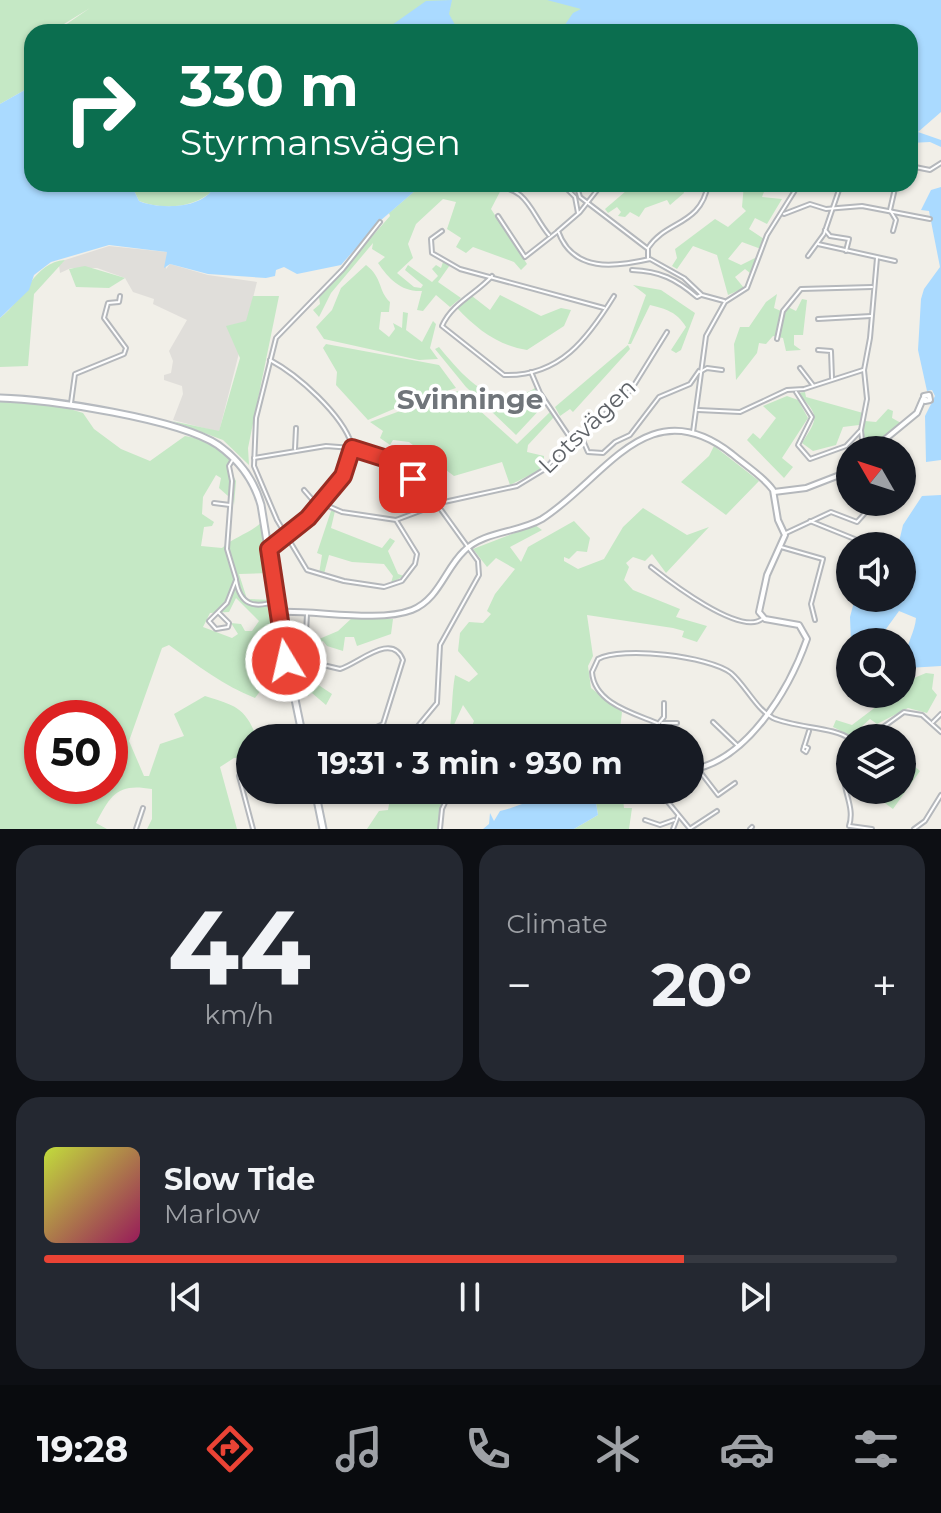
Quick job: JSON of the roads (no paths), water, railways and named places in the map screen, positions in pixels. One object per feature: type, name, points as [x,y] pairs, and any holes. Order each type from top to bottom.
[{"type":"main road","points":[[0,398],[72,405],[193,433],[235,459],[259,498],[300,724]]},
{"type":"main road","points":[[318,804],[323,829]]},
{"type":"street","points":[[918,168],[930,170],[941,163]]},
{"type":"street","points":[[516,192],[551,236]]},
{"type":"street","points":[[570,192],[575,197],[578,214]]},
{"type":"street","points":[[578,192],[648,249]]},
{"type":"street","points":[[498,216],[525,257],[578,214],[595,192]]},
{"type":"street","points":[[648,259],[648,249],[657,237],[683,223],[699,209],[705,192]]},
{"type":"street","points":[[693,432],[706,336],[725,302],[747,288],[767,235],[795,192]]},
{"type":"street","points":[[808,256],[825,230],[838,192]]},
{"type":"street","points":[[890,210],[894,192]]},
{"type":"street","points":[[782,215],[810,204],[831,209],[862,206],[930,219]]},
{"type":"street","points":[[893,231],[897,215]]},
{"type":"street","points":[[304,490],[320,504],[342,512],[396,520],[415,546],[417,557],[402,581],[384,587],[344,581],[307,570],[257,476],[253,459],[256,418],[269,359],[279,334],[357,254],[380,222]]},
{"type":"street","points":[[825,230],[830,236],[849,239],[846,252]]},
{"type":"street","points":[[442,231],[430,240],[434,256],[460,269],[606,309]]},
{"type":"street","points":[[558,231],[566,247],[589,263],[610,267],[648,259],[684,278],[702,295],[725,302]]},
{"type":"street","points":[[818,244],[895,261]]},
{"type":"street","points":[[862,436],[867,399],[864,370],[877,258]]},
{"type":"street","points":[[632,270],[661,273],[684,284],[697,297],[702,295]]},
{"type":"street","points":[[492,276],[479,290],[452,309],[442,326],[499,374],[531,372],[573,353],[614,296]]},
{"type":"street","points":[[777,339],[783,311],[801,289],[873,287]]},
{"type":"street","points":[[72,405],[75,374],[124,354],[126,348],[104,318],[108,303],[119,302],[120,296]]},
{"type":"street","points":[[818,319],[872,316]]},
{"type":"street","name":"Lotsvägen","points":[[396,520],[437,504],[517,486],[545,469],[571,440],[581,435],[634,387],[667,332]]},
{"type":"street","points":[[818,350],[831,351],[832,379]]},
{"type":"street","points":[[269,359],[301,379],[346,432],[352,448],[344,474],[320,504],[300,527],[269,549]]},
{"type":"street","points":[[581,435],[587,450],[598,454],[630,435],[659,397],[690,384],[699,372],[708,368],[722,370]]},
{"type":"street","points":[[800,368],[814,385]]},
{"type":"street","points":[[697,410],[740,412],[787,390],[864,370]]},
{"type":"street","points":[[531,372],[540,393],[571,440]]},
{"type":"street","points":[[794,390],[812,417],[798,445],[810,459],[846,446],[853,434],[861,430]]},
{"type":"street","points":[[889,436],[917,413],[923,399]]},
{"type":"street","points":[[295,450],[296,428]]},
{"type":"street","points":[[278,612],[391,614],[414,609],[430,598],[469,547],[544,517],[632,442],[655,435],[693,432],[712,439],[774,492],[778,522],[785,533]]},
{"type":"street","points":[[630,435],[632,442]]},
{"type":"street","points":[[253,459],[295,450],[352,448],[395,462],[437,504],[469,547],[481,568],[440,645],[438,700],[420,724]]},
{"type":"street","points":[[235,459],[229,466],[231,505],[227,549],[236,580],[247,603],[260,607],[277,601]]},
{"type":"street","points":[[774,492],[806,488],[836,479]]},
{"type":"street","points":[[214,503],[231,505]]},
{"type":"street","points":[[763,618],[759,606],[785,533],[831,512],[836,514]]},
{"type":"street","points":[[841,516],[857,522],[862,516]]},
{"type":"street","points":[[808,521],[836,532]]},
{"type":"street","points":[[780,546],[823,559],[811,604],[815,620]]},
{"type":"street","points":[[651,567],[731,619],[751,624],[763,618],[804,629],[806,644],[769,716],[737,745],[704,766]]},
{"type":"street","points":[[218,612],[229,623],[228,627],[216,629],[210,624],[210,619],[227,603],[236,580]]},
{"type":"street","points":[[307,612],[306,633],[323,665],[340,669],[375,651],[392,648],[403,660],[383,724]]},
{"type":"street","points":[[677,723],[659,723],[627,711],[599,691],[591,675],[598,659],[619,654],[698,659],[732,674],[769,716],[809,729],[836,732]]},
{"type":"street","points":[[659,723],[664,703]]},
{"type":"street","points":[[887,724],[904,712],[919,714],[941,732]]},
{"type":"street","points":[[932,723],[941,714]]},
{"type":"street","points":[[713,722],[737,745]]},
{"type":"street","points":[[804,746],[809,729]]},
{"type":"street","points":[[704,777],[718,795],[735,783]]},
{"type":"street","points":[[914,829],[925,821],[941,795]]},
{"type":"street","points":[[246,804],[253,829]]},
{"type":"street","points":[[440,829],[444,804]]},
{"type":"street","points":[[669,804],[690,829],[717,811]]},
{"type":"street","points":[[848,804],[849,826]]},
{"type":"street","points":[[136,829],[143,808]]},
{"type":"street","points":[[645,820],[660,825],[679,816]]},
{"type":"street","points":[[673,829],[674,820]]},
{"type":"street","points":[[844,829],[849,826],[871,829]]},
{"type":"water","points":[[452,0],[449,14],[455,24],[393,24],[426,1]]},
{"type":"water","points":[[547,0],[941,0],[941,112],[918,132],[918,24],[565,24],[573,13],[581,9]]},
{"type":"water","points":[[24,90],[24,192],[135,192],[139,201],[170,206],[193,203],[210,192],[414,192],[380,221],[341,265],[297,274],[284,267],[276,270],[275,276],[266,278],[208,274],[170,264],[164,268],[167,252],[109,245],[51,262],[34,275],[29,290],[0,318],[0,104]]},
{"type":"water","points":[[918,132],[941,140],[941,147],[930,142],[918,143]]},
{"type":"water","points":[[941,187],[941,460],[926,462],[925,416],[935,396],[932,390],[927,391],[918,350],[921,299],[924,289],[940,267],[929,211],[921,210],[931,190]]},
{"type":"water","points":[[941,495],[941,666],[916,668],[916,618],[901,612],[916,612],[916,532],[901,532],[909,516],[916,516],[916,505],[922,496]]},
{"type":"water","points":[[851,612],[898,612],[887,628],[850,628]]},
{"type":"water","points":[[596,804],[598,815],[574,829],[483,829],[489,824],[490,813],[494,821],[500,811],[516,806]]},
{"type":"district","name":"Svinninge","points":[[470,399]]}]
